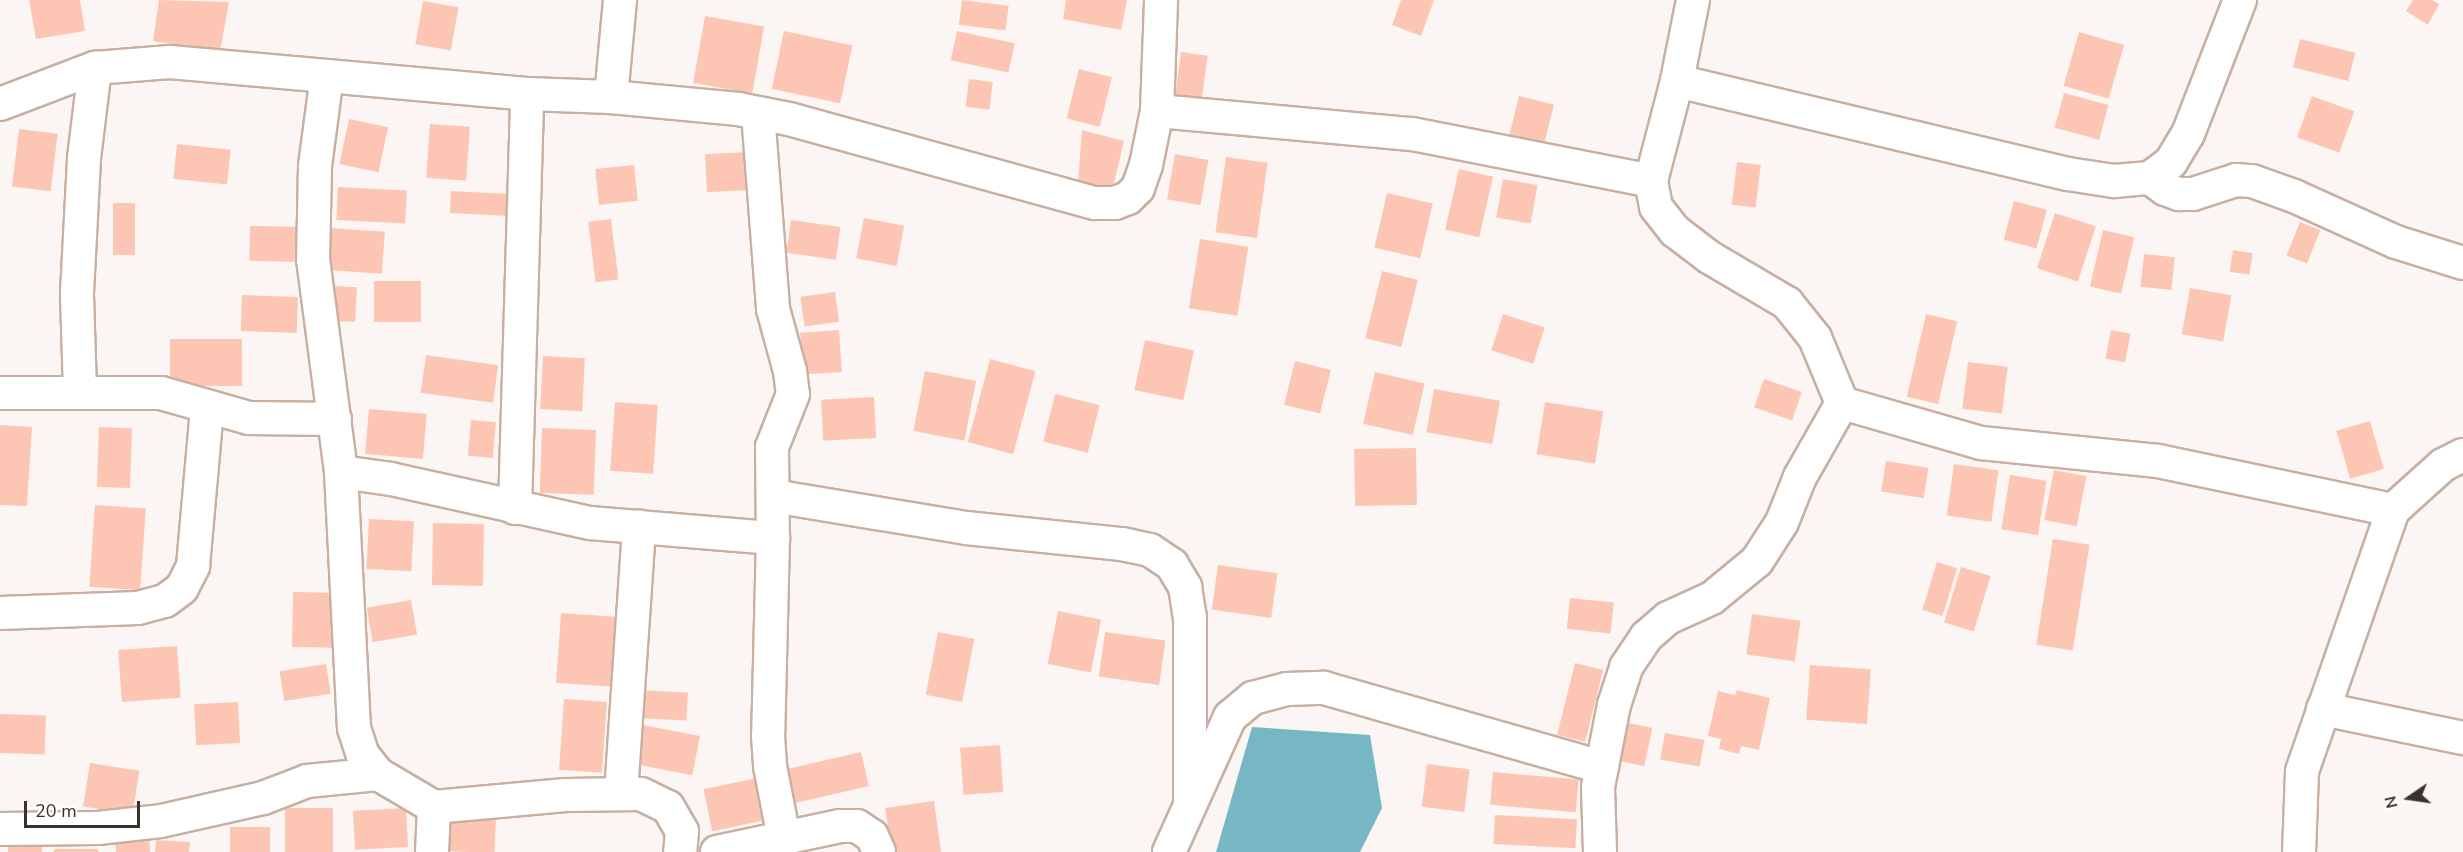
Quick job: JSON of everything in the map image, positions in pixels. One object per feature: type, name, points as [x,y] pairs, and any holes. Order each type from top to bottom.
[{"type":"street","points":[[611,97],[620,0]]},
{"type":"street","points":[[0,104],[95,68],[170,62],[527,94],[611,97],[758,113],[789,119],[1095,203],[1115,203],[1128,198],[1138,188],[1146,165],[1157,111],[1161,0]]},
{"type":"street","points":[[1693,0],[1677,81],[1651,181],[1656,207],[1675,231],[1709,257],[1787,303],[1815,338],[1842,403]]},
{"type":"street","points":[[1677,81],[2068,174],[2114,181],[2150,178],[2171,162],[2188,134],[2240,0]]},
{"type":"street","points":[[80,391],[77,293],[84,158],[95,68]]},
{"type":"street","points":[[327,76],[315,166],[313,259],[341,471],[354,728],[363,755],[378,774],[434,807],[565,795],[641,794],[668,807],[682,831],[680,852]]},
{"type":"street","points":[[515,508],[527,94]]},
{"type":"street","points":[[1157,111],[1412,134],[1651,181]]},
{"type":"street","points":[[758,113],[773,309],[790,371],[793,394],[772,447],[773,538],[768,736],[770,766],[784,838]]},
{"type":"street","points":[[2150,178],[2165,189],[2179,194],[2193,194],[2236,180],[2252,182],[2303,200],[2396,242],[2463,263]]},
{"type":"street","points":[[0,393],[80,391],[161,393],[184,398],[207,408],[249,418],[335,418]]},
{"type":"street","points":[[1842,403],[1981,443],[2158,461],[2393,510]]},
{"type":"street","points":[[1600,852],[1598,787],[1614,705],[1626,667],[1646,637],[1668,618],[1712,598],[1757,561],[1782,522],[1800,477],[1842,403]]},
{"type":"street","points":[[0,613],[138,608],[165,601],[182,588],[193,566],[207,408]]},
{"type":"street","points":[[2299,852],[2302,772],[2393,510],[2443,465],[2463,455]]},
{"type":"street","points":[[341,471],[391,479],[590,523],[773,538]]},
{"type":"street","points":[[773,496],[966,528],[1122,544],[1150,550],[1172,565],[1185,587],[1190,617],[1190,802]]},
{"type":"street","points":[[621,794],[639,527]]},
{"type":"street","points":[[1169,852],[1230,717],[1253,698],[1287,689],[1324,688],[1602,767]]},
{"type":"street","points":[[2323,709],[2463,738]]},
{"type":"street","points":[[0,829],[98,828],[161,821],[262,798],[307,781],[378,774]]},
{"type":"street","points":[[432,852],[434,807]]},
{"type":"street","points":[[717,852],[840,826],[857,826],[872,836],[879,852]]},
{"type":"water","points":[[1252,727],[1370,735],[1382,808],[1360,852],[1216,852]]},
{"type":"building","points":[[29,0],[80,0],[85,31],[36,39]]},
{"type":"building","points":[[159,0],[229,2],[220,52],[153,41]]},
{"type":"building","points":[[962,0],[1009,6],[1006,31],[959,25]]},
{"type":"building","points":[[1066,0],[1127,0],[1121,30],[1063,19]]},
{"type":"building","points":[[1401,0],[1434,0],[1421,36],[1392,25]]},
{"type":"building","points":[[2413,0],[2432,0],[2439,4],[2428,25],[2406,11]]},
{"type":"building","points":[[423,1],[458,7],[451,51],[415,44]]},
{"type":"building","points":[[705,16],[764,26],[752,93],[693,83]]},
{"type":"building","points":[[784,31],[852,46],[840,103],[772,89]]},
{"type":"building","points":[[957,31],[1015,43],[1008,73],[951,60]]},
{"type":"building","points":[[2079,32],[2124,45],[2109,99],[2064,86]]},
{"type":"building","points":[[2300,39],[2355,53],[2348,81],[2293,67]]},
{"type":"building","points":[[1181,52],[1208,56],[1200,110],[1173,106]]},
{"type":"building","points":[[1079,69],[1112,77],[1100,127],[1067,118]]},
{"type":"building","points":[[969,79],[993,82],[989,110],[966,107]]},
{"type":"building","points":[[2064,93],[2108,105],[2099,140],[2055,128]]},
{"type":"building","points":[[1519,96],[1554,105],[1543,150],[1508,142]]},
{"type":"building","points":[[2312,96],[2354,111],[2339,153],[2297,137]]},
{"type":"building","points":[[349,119],[388,127],[379,172],[339,164]]},
{"type":"building","points":[[430,124],[470,127],[466,181],[426,178]]},
{"type":"building","points":[[19,129],[58,134],[51,191],[12,187]]},
{"type":"building","points":[[1082,130],[1124,141],[1112,191],[1078,182]]},
{"type":"building","points":[[177,144],[231,150],[227,184],[173,179]]},
{"type":"building","points":[[747,152],[749,190],[707,192],[705,154]]},
{"type":"building","points":[[1175,154],[1208,160],[1200,205],[1167,199]]},
{"type":"building","points":[[1226,157],[1268,163],[1257,238],[1215,232]]},
{"type":"building","points":[[1737,162],[1761,165],[1756,208],[1732,205]]},
{"type":"building","points":[[634,165],[638,201],[599,205],[595,169]]},
{"type":"building","points":[[1459,169],[1493,177],[1479,237],[1445,229]]},
{"type":"building","points":[[1503,179],[1537,185],[1531,223],[1496,217]]},
{"type":"building","points":[[338,187],[407,191],[405,224],[336,220]]},
{"type":"building","points":[[451,191],[511,194],[510,216],[450,213]]},
{"type":"building","points":[[1387,193],[1433,204],[1420,258],[1374,248]]},
{"type":"building","points":[[2014,201],[2047,210],[2036,248],[2004,240]]},
{"type":"building","points":[[113,203],[135,203],[135,255],[113,255]]},
{"type":"building","points":[[2055,213],[2096,226],[2078,281],[2037,268]]},
{"type":"building","points":[[864,218],[904,226],[896,266],[856,258]]},
{"type":"building","points":[[611,219],[618,280],[596,282],[588,222]]},
{"type":"building","points":[[791,220],[841,227],[836,260],[786,253]]},
{"type":"building","points":[[2300,222],[2320,230],[2307,264],[2287,255]]},
{"type":"building","points":[[250,226],[297,227],[296,262],[249,261]]},
{"type":"building","points":[[330,228],[385,232],[382,274],[327,270]]},
{"type":"building","points":[[2103,230],[2134,237],[2121,294],[2090,287]]},
{"type":"building","points":[[1200,239],[1248,247],[1237,316],[1189,308]]},
{"type":"building","points":[[2233,250],[2253,253],[2249,275],[2230,272]]},
{"type":"building","points":[[2144,254],[2175,257],[2171,290],[2141,287]]},
{"type":"building","points":[[1382,271],[1418,280],[1401,347],[1365,338]]},
{"type":"building","points":[[374,281],[421,281],[421,322],[374,322]]},
{"type":"building","points":[[335,286],[357,287],[355,322],[333,321]]},
{"type":"building","points":[[2190,288],[2231,295],[2223,342],[2182,334]]},
{"type":"building","points":[[835,292],[839,322],[805,327],[800,297]]},
{"type":"building","points":[[242,295],[298,297],[297,333],[241,331]]},
{"type":"building","points":[[1503,314],[1545,328],[1533,364],[1491,350]]},
{"type":"building","points":[[1926,314],[1957,321],[1938,404],[1907,397]]},
{"type":"building","points":[[839,330],[842,372],[803,375],[800,333]]},
{"type":"building","points":[[2111,330],[2131,334],[2125,362],[2105,358]]},
{"type":"building","points":[[170,339],[242,339],[242,386],[170,386]]},
{"type":"building","points":[[1145,340],[1194,350],[1183,400],[1134,390]]},
{"type":"building","points":[[426,355],[498,365],[493,403],[421,393]]},
{"type":"building","points":[[543,356],[585,358],[582,411],[540,409]]},
{"type":"building","points":[[990,359],[1035,371],[1013,454],[968,442]]},
{"type":"building","points":[[1295,361],[1331,370],[1320,414],[1284,405]]},
{"type":"building","points":[[1968,362],[2008,367],[2002,414],[1962,409]]},
{"type":"building","points":[[925,371],[976,381],[964,441],[913,431]]},
{"type":"building","points":[[1375,372],[1425,383],[1413,435],[1363,424]]},
{"type":"building","points":[[1764,379],[1802,392],[1792,420],[1754,407]]},
{"type":"building","points":[[1434,389],[1500,401],[1492,444],[1426,432]]},
{"type":"building","points":[[1055,394],[1100,405],[1088,453],[1043,442]]},
{"type":"building","points":[[874,397],[876,438],[823,441],[821,400]]},
{"type":"building","points":[[615,402],[658,405],[653,474],[610,471]]},
{"type":"building","points":[[1545,402],[1603,411],[1595,464],[1537,454]]},
{"type":"building","points":[[369,409],[427,414],[423,459],[365,454]]},
{"type":"building","points":[[471,420],[496,422],[493,458],[468,456]]},
{"type":"building","points":[[2370,421],[2384,469],[2350,479],[2336,431]]},
{"type":"building","points":[[0,425],[32,427],[27,506],[0,505]]},
{"type":"building","points":[[99,427],[132,428],[130,488],[97,487]]},
{"type":"building","points":[[542,428],[596,430],[594,495],[540,493]]},
{"type":"building","points":[[1416,448],[1417,505],[1355,506],[1354,449]]},
{"type":"building","points":[[1886,461],[1928,468],[1924,498],[1881,492]]},
{"type":"building","points":[[1954,464],[1999,470],[1991,522],[1947,515]]},
{"type":"building","points":[[2054,470],[2086,476],[2077,526],[2044,520]]},
{"type":"building","points":[[2010,475],[2047,481],[2038,535],[2001,529]]},
{"type":"building","points":[[95,505],[146,509],[140,590],[89,587]]},
{"type":"building","points":[[369,519],[414,521],[411,571],[366,569]]},
{"type":"building","points":[[433,523],[484,524],[483,586],[432,585]]},
{"type":"building","points":[[2053,539],[2090,545],[2073,650],[2036,645]]},
{"type":"building","points":[[1937,562],[1957,568],[1942,616],[1922,610]]},
{"type":"building","points":[[1218,565],[1277,573],[1271,618],[1212,610]]},
{"type":"building","points":[[1961,567],[1991,576],[1974,632],[1944,622]]},
{"type":"building","points":[[293,592],[335,593],[334,648],[292,647]]},
{"type":"building","points":[[1570,598],[1614,603],[1611,633],[1567,629]]},
{"type":"building","points":[[411,600],[417,634],[373,642],[367,608]]},
{"type":"building","points":[[1058,611],[1101,619],[1091,672],[1048,664]]},
{"type":"building","points":[[561,613],[623,617],[618,687],[556,683]]},
{"type":"building","points":[[1752,614],[1801,621],[1795,661],[1746,655]]},
{"type":"building","points":[[938,632],[974,639],[962,702],[926,695]]},
{"type":"building","points":[[1105,632],[1165,640],[1159,685],[1099,677]]},
{"type":"building","points":[[177,646],[181,698],[122,702],[118,650]]},
{"type":"building","points":[[1575,663],[1603,670],[1585,742],[1557,735]]},
{"type":"building","points":[[326,664],[331,694],[284,701],[280,671]]},
{"type":"building","points":[[1810,665],[1871,669],[1867,724],[1806,720]]},
{"type":"building","points":[[638,690],[688,693],[686,721],[637,718]]},
{"type":"building","points":[[1737,690],[1770,698],[1759,750],[1741,746],[1739,754],[1719,749],[1721,739],[1708,736],[1718,691],[1735,695]]},
{"type":"building","points":[[564,699],[607,702],[602,773],[559,770]]},
{"type":"building","points":[[238,702],[240,743],[196,745],[194,704]]},
{"type":"building","points":[[0,714],[46,716],[45,755],[0,753]]},
{"type":"building","points":[[1624,722],[1652,728],[1644,766],[1616,760]]},
{"type":"building","points":[[643,725],[700,736],[692,775],[635,764]]},
{"type":"building","points":[[1665,733],[1704,740],[1700,767],[1660,760]]},
{"type":"building","points":[[1000,745],[1003,792],[963,795],[960,748]]},
{"type":"building","points":[[861,752],[869,786],[788,805],[780,771]]},
{"type":"building","points":[[90,763],[139,771],[133,814],[83,806]]},
{"type":"building","points":[[1427,764],[1470,769],[1464,812],[1422,807]]},
{"type":"building","points":[[1493,772],[1579,779],[1576,812],[1490,805]]},
{"type":"building","points":[[766,776],[775,818],[712,831],[703,789]]},
{"type":"building","points":[[934,801],[941,852],[892,852],[885,808]]},
{"type":"building","points":[[285,808],[333,808],[333,852],[285,852]]},
{"type":"building","points":[[406,808],[408,847],[355,850],[353,811]]},
{"type":"building","points":[[440,813],[496,815],[495,852],[439,851]]},
{"type":"building","points":[[1495,815],[1577,819],[1575,848],[1493,844]]},
{"type":"building","points":[[230,827],[270,827],[270,852],[230,852]]},
{"type":"building","points":[[149,836],[150,852],[116,852],[115,838]]},
{"type":"building","points":[[156,840],[190,842],[189,852],[155,852]]},
{"type":"building","points":[[8,842],[42,842],[42,852],[8,852]]},
{"type":"building","points":[[54,849],[98,849],[98,852],[54,852]]}]
